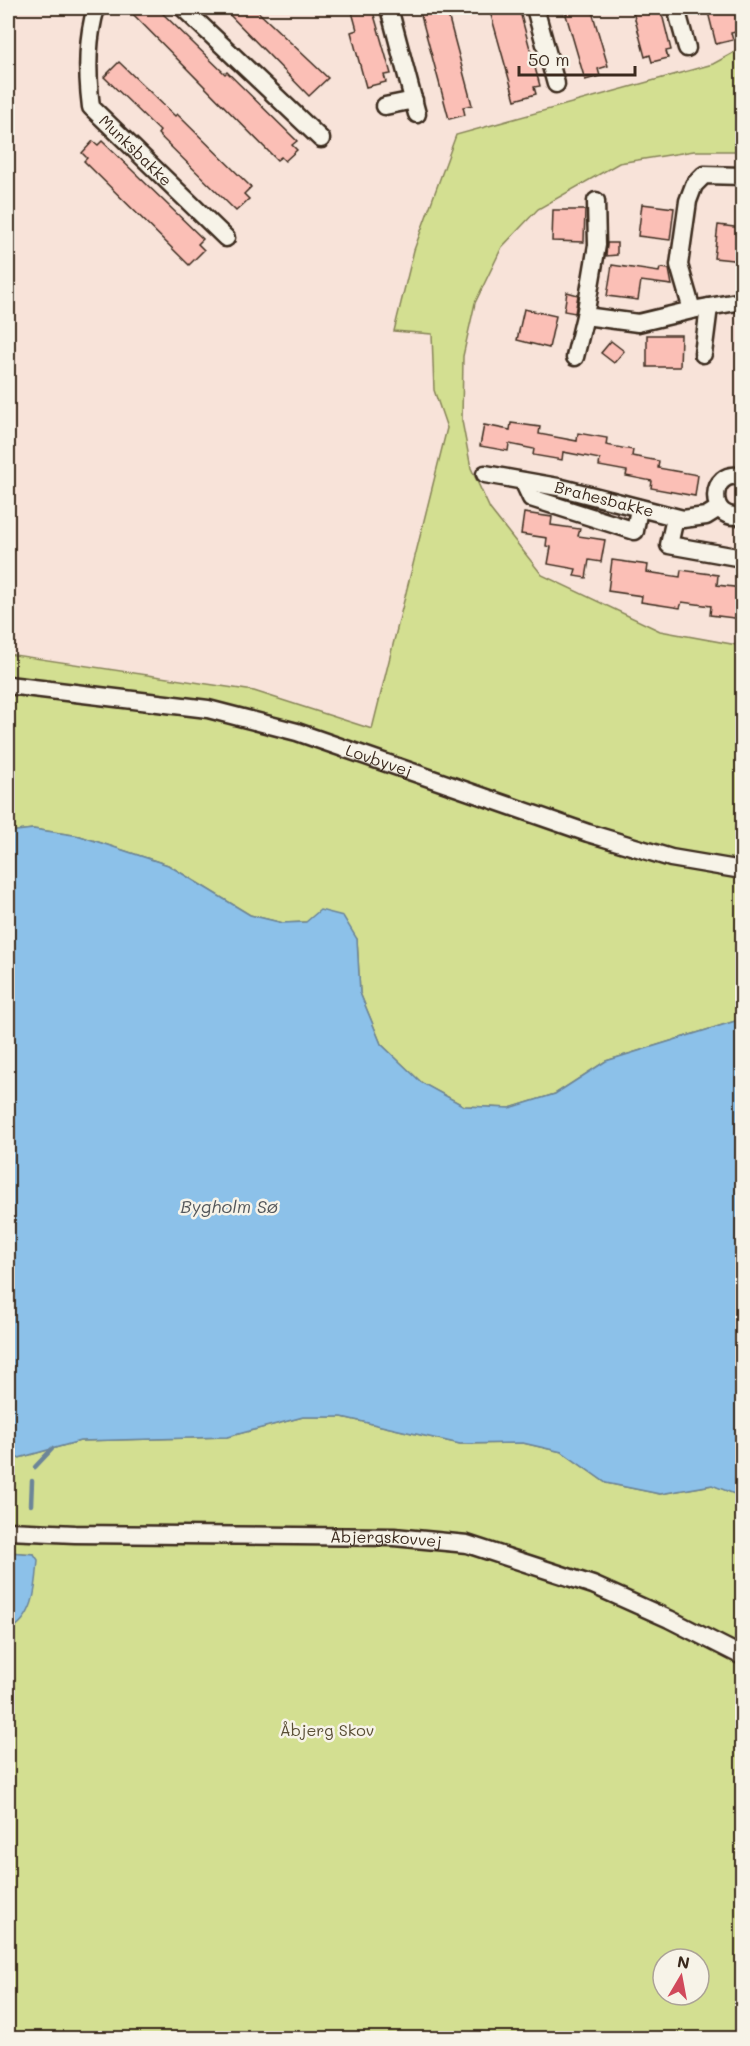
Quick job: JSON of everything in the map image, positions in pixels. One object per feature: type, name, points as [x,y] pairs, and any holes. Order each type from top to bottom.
[{"type":"street","name":"Munksbakke","points":[[96,8],[87,80],[91,107],[226,238]]},
{"type":"street","points":[[183,8],[321,139]]},
{"type":"street","points":[[385,106],[415,107],[389,8]]},
{"type":"street","points":[[535,8],[556,84]]},
{"type":"street","points":[[676,8],[687,48]]},
{"type":"street","points":[[692,310],[679,265],[688,201],[694,184],[705,175],[742,176]]},
{"type":"street","points":[[575,357],[585,316],[597,245],[596,201]]},
{"type":"street","points":[[585,316],[638,323],[742,301]]},
{"type":"street","points":[[703,354],[710,307]]},
{"type":"street","name":"Brahesbakke","points":[[484,474],[558,487],[675,518],[695,519],[706,516],[719,508]]},
{"type":"street","points":[[742,477],[730,476],[718,485],[716,493],[719,508],[730,515],[742,514]]},
{"type":"street","points":[[523,480],[531,498],[636,531],[639,508]]},
{"type":"street","points":[[675,518],[669,545],[742,558]]},
{"type":"street","name":"Lovbyvej","points":[[8,685],[208,709],[297,732],[609,840],[671,858],[742,870]]},
{"type":"street","name":"Åbjergskovvej","points":[[8,1531],[75,1534],[394,1537],[467,1544],[592,1585],[669,1618],[742,1656]]},
{"type":"green space","points":[[742,45],[742,151],[694,151],[619,163],[538,209],[502,247],[475,303],[463,356],[462,421],[471,468],[490,509],[542,575],[660,631],[742,646],[742,1019],[606,1061],[555,1094],[510,1108],[464,1106],[422,1083],[381,1044],[360,993],[357,939],[306,922],[283,923],[250,915],[168,865],[80,836],[33,829],[8,832],[8,654],[254,691],[372,729],[447,428],[434,390],[432,334],[394,331],[414,250],[456,135],[713,64],[735,52]]},
{"type":"green space","name":"Åbjerg Skov","points":[[303,1417],[342,1417],[460,1444],[523,1443],[562,1452],[606,1483],[660,1494],[713,1485],[742,1497],[742,2038],[8,2038],[8,1631],[16,1627],[34,1554],[8,1552],[8,1461],[80,1441],[227,1437]]},
{"type":"water","name":"Bygholm Sø","points":[[33,829],[80,836],[168,865],[250,915],[283,923],[306,922],[320,910],[343,916],[357,939],[360,993],[381,1044],[422,1083],[464,1106],[510,1108],[555,1094],[606,1061],[742,1019],[742,1497],[712,1485],[660,1494],[606,1483],[562,1452],[523,1443],[460,1444],[342,1417],[303,1417],[227,1437],[80,1441],[8,1461],[8,832]]},
{"type":"water","points":[[8,1552],[34,1554],[38,1560],[35,1591],[29,1610],[17,1626],[8,1631]]},
{"type":"building","points":[[127,8],[157,8],[225,74],[227,72],[297,141],[292,145],[297,150],[285,161],[281,157],[277,160]]},
{"type":"building","points":[[223,8],[254,8],[328,78],[309,96]]},
{"type":"building","points":[[351,8],[372,8],[391,74],[384,75],[386,82],[366,87],[351,32],[357,30]]},
{"type":"building","points":[[435,8],[437,14],[447,11],[472,105],[463,107],[465,115],[449,119],[420,12]]},
{"type":"building","points":[[489,8],[519,8],[540,86],[534,87],[536,94],[515,100]]},
{"type":"building","points":[[564,8],[591,8],[608,66],[598,69],[600,76],[585,80]]},
{"type":"building","points":[[632,8],[654,8],[655,12],[661,10],[671,50],[666,51],[668,58],[652,62],[650,55],[645,57]]},
{"type":"building","points":[[707,8],[734,8],[740,31],[731,33],[733,40],[716,44]]},
{"type":"building","points":[[119,62],[175,116],[177,114],[251,187],[244,194],[249,199],[236,211],[158,134],[160,131],[104,77]]},
{"type":"building","points":[[93,141],[98,145],[102,141],[203,239],[198,244],[204,250],[189,265],[84,161],[87,158],[82,153]]},
{"type":"building","points":[[642,204],[674,208],[670,240],[638,236]]},
{"type":"building","points":[[553,210],[585,210],[584,242],[552,241]]},
{"type":"building","points":[[718,225],[742,228],[742,261],[714,258]]},
{"type":"building","points":[[607,243],[617,243],[617,255],[606,256]]},
{"type":"building","points":[[612,265],[659,272],[660,268],[669,269],[672,285],[641,281],[638,300],[607,296]]},
{"type":"building","points":[[567,292],[578,295],[575,313],[564,311]]},
{"type":"building","points":[[524,309],[556,316],[549,348],[517,340]]},
{"type":"building","points":[[647,335],[681,335],[680,367],[647,367]]},
{"type":"building","points":[[611,341],[624,351],[614,363],[601,353]]},
{"type":"building","points":[[511,423],[540,427],[539,434],[577,441],[578,433],[607,438],[606,445],[633,450],[632,456],[659,461],[658,468],[698,475],[695,496],[651,488],[652,481],[626,476],[627,471],[599,466],[600,459],[563,452],[562,460],[533,455],[534,449],[509,444],[508,451],[480,446],[484,425],[510,430]]},
{"type":"building","points":[[524,513],[552,517],[551,525],[580,529],[578,536],[605,540],[601,562],[589,560],[586,578],[574,576],[576,569],[548,564],[551,547],[546,546],[547,538],[521,534]]},
{"type":"building","points":[[612,560],[648,565],[647,572],[680,577],[681,570],[718,575],[717,585],[742,588],[742,619],[710,615],[711,606],[682,602],[680,608],[641,602],[642,596],[608,591]]},
{"type":"waterway","points":[[35,1467],[52,1449]]},
{"type":"waterway","points":[[31,1505],[32,1481]]}]
